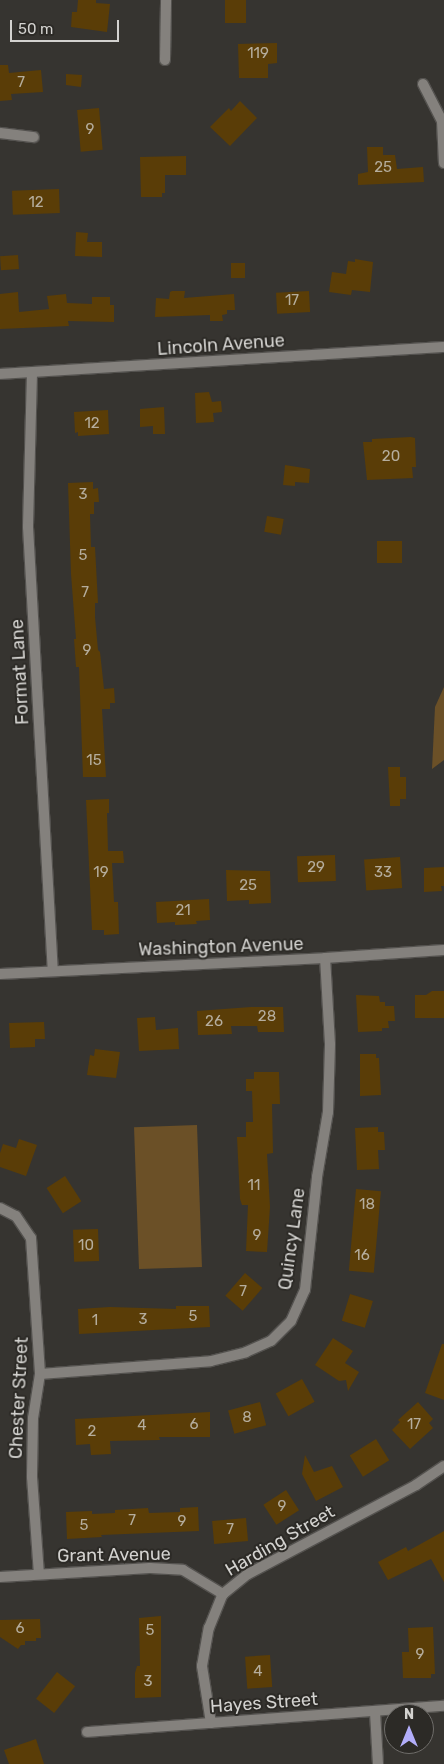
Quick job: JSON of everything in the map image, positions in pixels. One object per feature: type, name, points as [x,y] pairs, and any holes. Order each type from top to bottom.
[{"type":"street","points":[[165,60],[166,0]]},
{"type":"street","points":[[423,84],[442,121],[444,164]]},
{"type":"street","points":[[0,133],[34,137]]},
{"type":"street","name":"Lincoln Avenue","points":[[0,374],[444,347]]},
{"type":"street","name":"Format Lane","points":[[32,373],[28,527],[53,970]]},
{"type":"street","name":"Washington Avenue","points":[[0,974],[325,958],[444,950]]},
{"type":"street","name":"Quincy Lane","points":[[40,1374],[211,1361],[246,1352],[271,1341],[291,1321],[304,1290],[317,1177],[328,1112],[330,1044],[325,958]]},
{"type":"street","name":"Chester Street","points":[[0,1208],[16,1216],[31,1238],[40,1374],[33,1418],[32,1477],[39,1574]]},
{"type":"street","name":"Harding Street","points":[[211,1723],[202,1666],[209,1628],[223,1594],[248,1574],[416,1485],[444,1466]]},
{"type":"street","name":"Grant Avenue","points":[[0,1577],[150,1568],[182,1570],[223,1594]]},
{"type":"street","name":"Hayes Street","points":[[87,1732],[444,1706]]},
{"type":"street","points":[[375,1712],[378,1764]]},
{"type":"shaded area","points":[[444,687],[444,760],[432,769],[435,707]]},
{"type":"shaded area","points":[[197,1125],[202,1267],[139,1269],[134,1127]]},
{"type":"building","points":[[78,0],[96,0],[96,3],[110,4],[107,32],[71,27],[72,12],[77,12]]},
{"type":"building","points":[[225,0],[246,0],[246,23],[225,23]]},
{"type":"building","points":[[277,43],[277,63],[268,64],[268,78],[239,78],[238,44]]},
{"type":"building","points":[[0,65],[8,65],[9,73],[41,70],[43,92],[11,94],[12,100],[0,101]]},
{"type":"building","points":[[66,74],[82,75],[81,87],[66,85]]},
{"type":"building","points":[[240,101],[257,118],[230,146],[210,127],[229,108],[231,111]]},
{"type":"building","points":[[99,108],[103,150],[81,152],[77,110]]},
{"type":"building","points":[[367,147],[383,147],[383,155],[395,155],[397,169],[423,167],[424,182],[358,185],[358,174],[368,172]]},
{"type":"building","points":[[186,156],[186,175],[165,175],[165,193],[162,193],[162,197],[141,197],[140,157]]},
{"type":"building","points":[[59,189],[60,213],[13,215],[12,191]]},
{"type":"building","points":[[76,232],[88,233],[87,242],[102,242],[102,257],[75,256]]},
{"type":"building","points":[[18,255],[19,269],[1,270],[0,256]]},
{"type":"building","points":[[355,259],[373,262],[370,292],[352,290],[351,295],[329,292],[332,272],[346,274],[348,261],[355,262]]},
{"type":"building","points":[[231,263],[245,263],[245,278],[231,278]]},
{"type":"building","points":[[185,291],[184,298],[234,294],[235,310],[227,310],[227,314],[222,315],[223,321],[210,321],[210,315],[155,317],[156,298],[169,299],[170,292]]},
{"type":"building","points":[[309,291],[310,312],[277,314],[276,293]]},
{"type":"building","points":[[18,292],[19,312],[49,309],[47,296],[66,294],[67,303],[92,304],[92,297],[110,297],[110,305],[114,305],[114,322],[68,321],[69,326],[0,329],[0,294]]},
{"type":"building","points":[[209,392],[212,402],[221,401],[222,412],[213,413],[214,422],[196,423],[195,393]]},
{"type":"building","points":[[164,407],[165,434],[153,434],[153,426],[140,427],[140,409]]},
{"type":"building","points":[[108,410],[109,434],[78,436],[78,432],[75,433],[74,412]]},
{"type":"building","points":[[415,438],[416,467],[412,467],[413,478],[367,480],[363,442],[372,442],[372,439]]},
{"type":"building","points":[[285,465],[310,469],[309,483],[295,482],[295,486],[283,485]]},
{"type":"building","points":[[93,482],[93,489],[98,488],[99,502],[94,502],[94,514],[90,514],[91,547],[95,547],[98,603],[95,603],[95,617],[98,650],[100,652],[104,689],[114,688],[115,703],[110,703],[110,709],[102,709],[106,777],[83,777],[79,667],[76,667],[74,639],[76,639],[71,574],[68,483]]},
{"type":"building","points":[[267,516],[284,519],[281,535],[264,532]]},
{"type":"building","points":[[377,541],[402,541],[402,563],[377,563]]},
{"type":"building","points":[[388,767],[400,767],[400,777],[406,777],[406,799],[400,799],[400,806],[390,806]]},
{"type":"building","points":[[109,799],[109,813],[107,813],[108,851],[123,851],[124,863],[112,863],[114,902],[118,902],[119,934],[104,935],[104,930],[92,930],[86,800]]},
{"type":"building","points":[[335,855],[336,881],[298,882],[297,856]]},
{"type":"building","points":[[400,857],[402,888],[366,890],[364,860]]},
{"type":"building","points":[[444,867],[444,886],[441,886],[442,891],[424,892],[424,868]]},
{"type":"building","points":[[226,870],[270,871],[271,903],[249,904],[249,900],[227,901]]},
{"type":"building","points":[[209,899],[210,920],[196,921],[197,924],[175,925],[175,922],[157,923],[156,902]]},
{"type":"building","points":[[432,991],[444,991],[444,1018],[415,1018],[415,995],[426,995]]},
{"type":"building","points":[[356,995],[379,996],[380,1002],[385,1002],[385,1006],[394,1006],[395,1021],[388,1021],[389,1028],[382,1028],[382,1031],[358,1032]]},
{"type":"building","points":[[283,1007],[284,1032],[258,1032],[257,1026],[231,1026],[232,1034],[198,1035],[197,1011]]},
{"type":"building","points":[[155,1017],[156,1030],[178,1028],[179,1049],[139,1051],[137,1018]]},
{"type":"building","points":[[44,1022],[45,1039],[35,1039],[35,1047],[10,1048],[9,1023]]},
{"type":"building","points":[[95,1049],[120,1052],[116,1078],[87,1075],[90,1055],[94,1056]]},
{"type":"building","points":[[360,1054],[376,1054],[376,1058],[379,1058],[381,1095],[360,1096]]},
{"type":"building","points":[[254,1072],[279,1072],[280,1104],[272,1104],[273,1153],[267,1154],[270,1207],[267,1252],[246,1251],[248,1205],[242,1205],[240,1199],[237,1137],[246,1137],[246,1122],[253,1122],[252,1091],[246,1091],[246,1079],[254,1079]]},
{"type":"building","points":[[378,1127],[378,1132],[384,1132],[385,1150],[378,1150],[379,1169],[357,1170],[355,1128]]},
{"type":"building","points":[[19,1139],[37,1145],[26,1176],[0,1167],[0,1153],[3,1144],[16,1148]]},
{"type":"building","points":[[65,1176],[81,1201],[63,1213],[47,1188]]},
{"type":"building","points":[[356,1189],[381,1191],[374,1273],[349,1271]]},
{"type":"building","points":[[98,1229],[99,1261],[74,1262],[73,1230]]},
{"type":"building","points":[[245,1273],[262,1288],[243,1311],[225,1296]]},
{"type":"building","points":[[350,1294],[373,1301],[365,1328],[342,1321]]},
{"type":"building","points":[[176,1306],[209,1306],[210,1327],[79,1334],[78,1309],[110,1307],[176,1309]]},
{"type":"building","points":[[333,1338],[353,1351],[345,1363],[359,1372],[348,1391],[346,1380],[339,1381],[315,1365]]},
{"type":"building","points":[[442,1344],[444,1344],[444,1400],[425,1393]]},
{"type":"building","points":[[302,1379],[315,1402],[288,1416],[276,1394]]},
{"type":"building","points":[[260,1402],[266,1425],[234,1434],[228,1411]]},
{"type":"building","points":[[418,1402],[433,1419],[429,1423],[433,1428],[410,1449],[392,1430],[400,1422],[398,1420]]},
{"type":"building","points":[[210,1412],[210,1437],[159,1437],[160,1440],[110,1441],[111,1454],[91,1455],[90,1444],[76,1445],[75,1419]]},
{"type":"building","points":[[376,1439],[389,1460],[363,1477],[350,1455]]},
{"type":"building","points":[[305,1455],[314,1472],[332,1466],[343,1487],[316,1501],[302,1474]]},
{"type":"building","points":[[286,1490],[299,1510],[276,1525],[263,1505]]},
{"type":"building","points":[[198,1507],[199,1531],[101,1535],[102,1537],[67,1539],[66,1512],[92,1511],[92,1514],[115,1513],[115,1510],[148,1508],[149,1513],[180,1512],[180,1508]]},
{"type":"building","points":[[246,1518],[248,1541],[214,1544],[212,1521]]},
{"type":"building","points":[[444,1531],[444,1582],[431,1559],[388,1580],[378,1562],[406,1547],[408,1551]]},
{"type":"building","points":[[161,1616],[161,1697],[135,1698],[135,1673],[137,1666],[140,1666],[139,1618]]},
{"type":"building","points":[[40,1619],[41,1638],[36,1638],[36,1641],[25,1641],[25,1645],[21,1645],[18,1649],[0,1637],[0,1620]]},
{"type":"building","points":[[433,1627],[435,1674],[431,1674],[431,1678],[403,1678],[402,1652],[409,1652],[408,1628]]},
{"type":"building","points":[[270,1655],[272,1687],[247,1689],[245,1657]]},
{"type":"building","points":[[57,1672],[75,1686],[54,1713],[36,1699]]},
{"type":"building","points":[[36,1739],[44,1764],[9,1764],[4,1750]]}]
